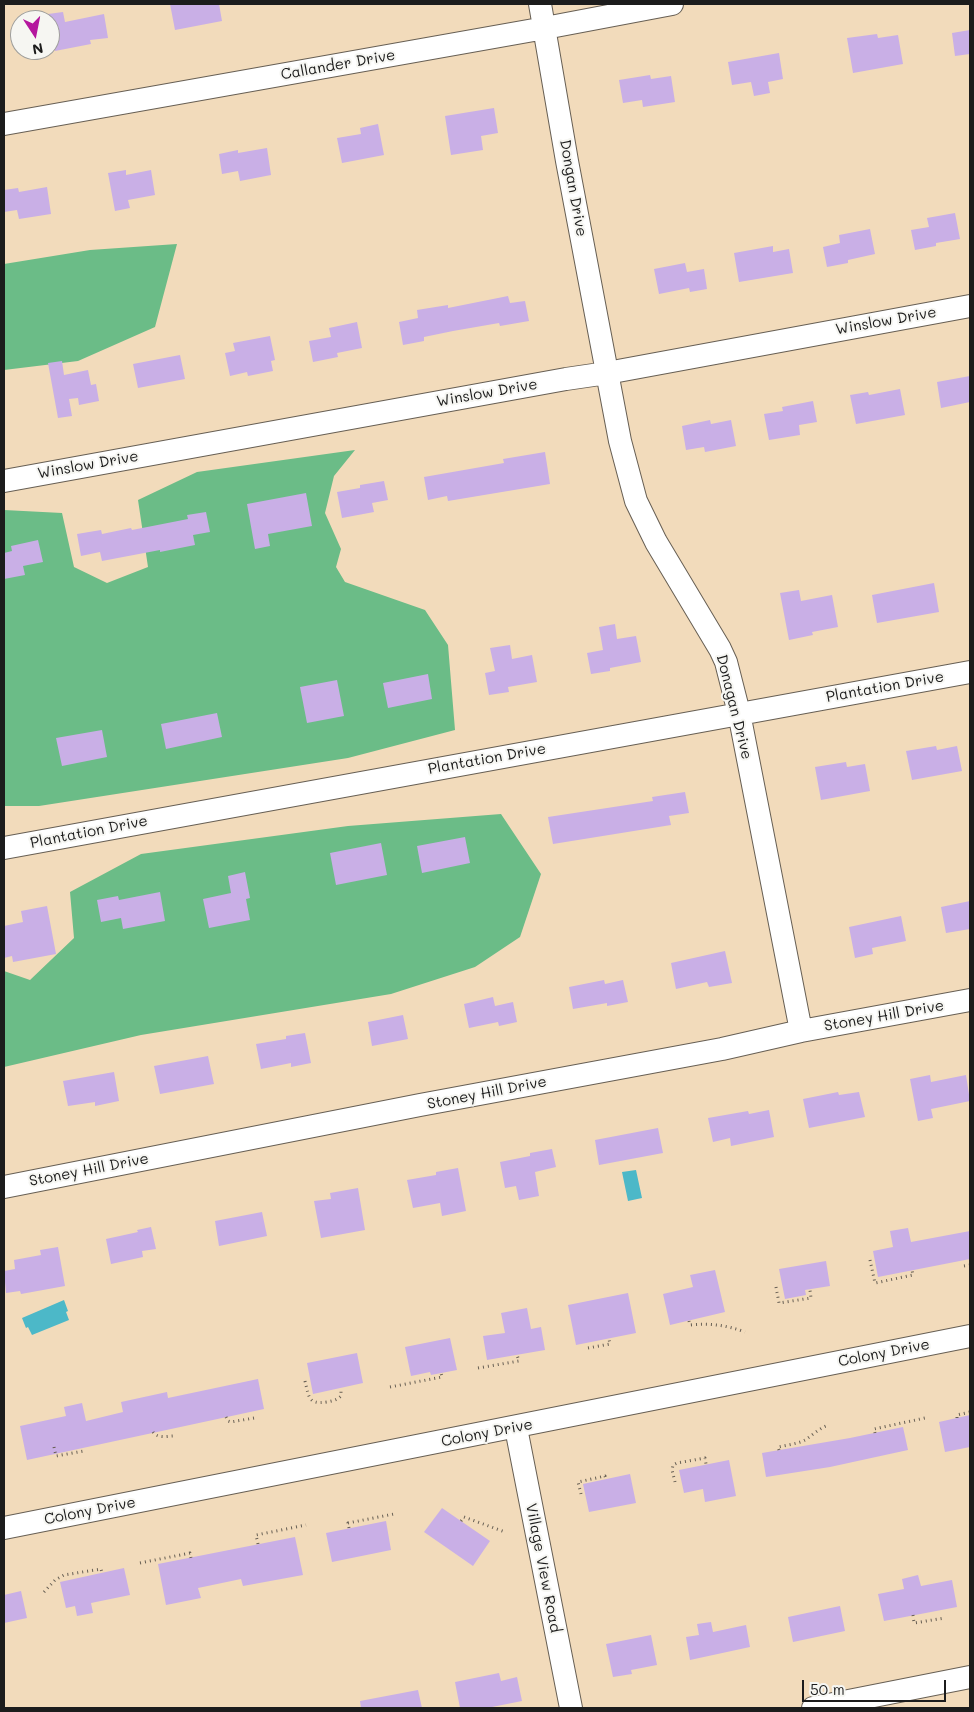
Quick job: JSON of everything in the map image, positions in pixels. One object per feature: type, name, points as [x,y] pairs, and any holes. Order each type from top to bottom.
[{"type":"street","name":"Dongan Drive","points":[[540,4],[567,161],[608,373]]},
{"type":"street","name":"Callander Drive","points":[[4,124],[672,4]]},
{"type":"street","name":"Winslow Drive","points":[[4,480],[566,378],[608,373],[970,306]]},
{"type":"street","name":"Donagan Drive","points":[[608,373],[620,441],[636,501],[656,542],[726,662],[739,713],[801,1031]]},
{"type":"street","name":"Plantation Drive","points":[[4,848],[970,672]]},
{"type":"street","name":"Stoney Hill Drive","points":[[4,1187],[420,1105],[713,1051],[801,1031],[970,1000]]},
{"type":"street","name":"Colony Drive","points":[[4,1528],[516,1428],[970,1336]]},
{"type":"street","name":"Village View Road","points":[[516,1428],[571,1708]]},
{"type":"street","points":[[813,1708],[970,1677]]},
{"type":"path","points":[[870,1260],[875,1283],[913,1275],[912,1270]]},
{"type":"path","points":[[964,1266],[970,1265]]},
{"type":"path","points":[[776,1287],[779,1303],[811,1298],[810,1290]]},
{"type":"path","points":[[689,1320],[690,1325],[708,1323],[729,1326],[745,1332]]},
{"type":"path","points":[[588,1348],[610,1344],[609,1339]]},
{"type":"path","points":[[478,1368],[519,1361],[517,1354]]},
{"type":"path","points":[[390,1387],[442,1377],[441,1373]]},
{"type":"path","points":[[306,1381],[309,1397],[312,1402],[317,1404],[337,1400],[342,1396],[341,1388]]},
{"type":"path","points":[[957,1418],[957,1415],[970,1412]]},
{"type":"path","points":[[226,1417],[231,1422],[254,1418]]},
{"type":"path","points":[[874,1432],[874,1429],[925,1418]]},
{"type":"path","points":[[779,1450],[778,1447],[796,1444],[805,1440],[822,1427],[829,1425]]},
{"type":"path","points":[[153,1432],[160,1437],[174,1436]]},
{"type":"path","points":[[54,1447],[56,1456],[84,1451]]},
{"type":"path","points":[[675,1482],[672,1470],[677,1463],[705,1458],[706,1464]]},
{"type":"path","points":[[581,1494],[578,1482],[605,1476],[606,1479]]},
{"type":"path","points":[[349,1528],[348,1523],[394,1514]]},
{"type":"path","points":[[461,1521],[464,1518],[505,1532]]},
{"type":"path","points":[[258,1544],[256,1535],[306,1526]]},
{"type":"path","points":[[140,1563],[190,1553],[191,1558]]},
{"type":"path","points":[[44,1592],[55,1580],[64,1575],[101,1569],[102,1573]]},
{"type":"path","points":[[913,1615],[914,1623],[945,1618]]},
{"type":"green space","points":[[177,244],[155,327],[78,361],[4,370],[4,264],[90,250]]},
{"type":"green space","points":[[355,450],[334,476],[325,513],[341,549],[336,567],[345,582],[425,610],[448,645],[455,730],[348,758],[39,806],[4,806],[4,510],[62,513],[74,567],[107,583],[148,567],[138,500],[197,472]]},
{"type":"green space","points":[[501,814],[541,874],[520,937],[475,967],[391,994],[141,1035],[4,1067],[4,971],[30,980],[74,938],[70,892],[141,854],[348,826]]},
{"type":"water","points":[[636,1170],[642,1198],[628,1201],[622,1172]]},
{"type":"water","points":[[64,1300],[69,1320],[32,1335],[28,1327],[26,1328],[22,1318]]},
{"type":"building","points":[[170,4],[219,4],[222,21],[175,30]]},
{"type":"building","points":[[60,12],[63,12],[65,22],[104,14],[108,38],[90,40],[91,44],[60,50]]},
{"type":"building","points":[[970,30],[970,54],[955,56],[952,33]]},
{"type":"building","points":[[877,34],[878,38],[898,35],[903,64],[853,73],[847,38]]},
{"type":"building","points":[[779,53],[783,79],[768,82],[770,93],[754,96],[751,82],[732,85],[728,62]]},
{"type":"building","points":[[650,75],[651,79],[671,76],[675,102],[643,107],[642,100],[623,103],[619,80]]},
{"type":"building","points":[[494,108],[498,133],[481,136],[483,150],[451,155],[445,116]]},
{"type":"building","points":[[378,124],[384,155],[342,163],[337,138],[361,134],[360,128]]},
{"type":"building","points":[[267,148],[271,175],[240,181],[238,171],[222,174],[219,154],[238,150],[238,153]]},
{"type":"building","points":[[126,170],[126,175],[151,170],[155,195],[128,200],[130,208],[115,211],[108,173]]},
{"type":"building","points":[[47,187],[51,214],[19,219],[17,210],[4,212],[4,190],[18,188],[19,192]]},
{"type":"building","points":[[955,213],[960,239],[936,243],[936,246],[915,250],[911,230],[929,227],[927,218]]},
{"type":"building","points":[[870,229],[875,254],[848,260],[848,263],[827,267],[823,247],[840,243],[839,235]]},
{"type":"building","points":[[773,246],[773,252],[789,249],[793,273],[739,282],[734,253]]},
{"type":"building","points":[[685,263],[687,272],[704,269],[707,289],[690,292],[689,288],[659,294],[654,269]]},
{"type":"building","points":[[508,296],[510,303],[525,301],[529,321],[500,326],[499,323],[453,331],[424,337],[424,341],[403,345],[399,322],[418,318],[417,310],[448,305],[448,308]]},
{"type":"building","points":[[357,322],[362,348],[337,353],[338,357],[313,362],[309,341],[331,337],[329,328]]},
{"type":"building","points":[[270,336],[275,360],[271,361],[273,371],[248,376],[247,372],[230,376],[225,353],[235,351],[233,343]]},
{"type":"building","points":[[180,355],[185,379],[138,388],[133,364]]},
{"type":"building","points":[[62,361],[64,375],[88,370],[91,385],[96,384],[99,401],[79,405],[78,398],[69,399],[72,416],[58,418],[48,363]]},
{"type":"building","points":[[970,376],[970,402],[941,408],[937,382]]},
{"type":"building","points":[[900,389],[905,415],[856,424],[850,395],[868,392],[869,395]]},
{"type":"building","points":[[813,401],[817,422],[799,425],[800,435],[769,440],[764,414],[783,411],[782,407]]},
{"type":"building","points":[[710,420],[711,424],[731,420],[736,446],[705,452],[704,447],[686,450],[682,426]]},
{"type":"building","points":[[545,452],[550,484],[448,501],[447,496],[428,500],[424,477],[504,463],[503,459]]},
{"type":"building","points":[[384,481],[388,500],[372,503],[374,512],[342,518],[337,492],[360,488],[360,485]]},
{"type":"building","points":[[306,493],[312,526],[268,534],[270,546],[255,549],[247,504]]},
{"type":"building","points":[[206,512],[210,532],[193,535],[195,545],[102,561],[100,552],[81,556],[77,534],[101,530],[102,534],[131,528],[132,530],[188,519],[187,515]]},
{"type":"building","points":[[38,540],[43,562],[23,566],[25,575],[4,579],[4,553],[12,551],[11,546]]},
{"type":"building","points":[[934,583],[939,612],[877,623],[872,595]]},
{"type":"building","points":[[799,590],[801,601],[832,595],[838,627],[812,632],[813,635],[789,640],[780,593]]},
{"type":"building","points":[[615,624],[617,639],[636,636],[641,662],[610,668],[610,671],[591,674],[587,653],[603,650],[599,627]]},
{"type":"building","points":[[510,645],[512,659],[532,655],[537,682],[508,687],[509,692],[489,695],[485,673],[495,671],[490,648]]},
{"type":"building","points":[[428,674],[432,699],[388,708],[383,683]]},
{"type":"building","points":[[337,680],[344,716],[307,723],[300,687]]},
{"type":"building","points":[[217,713],[222,737],[166,749],[161,724]]},
{"type":"building","points":[[102,730],[107,757],[62,766],[56,738]]},
{"type":"building","points":[[936,746],[937,750],[957,746],[962,771],[912,780],[906,751]]},
{"type":"building","points":[[846,762],[847,767],[865,764],[870,791],[821,800],[815,767]]},
{"type":"building","points":[[685,792],[689,813],[669,816],[671,825],[553,844],[548,817],[653,801],[652,797]]},
{"type":"building","points":[[465,837],[470,863],[422,873],[417,846]]},
{"type":"building","points":[[381,843],[387,875],[336,885],[330,853]]},
{"type":"building","points":[[245,872],[250,898],[246,899],[250,920],[209,928],[203,899],[231,893],[228,876]]},
{"type":"building","points":[[160,892],[165,921],[123,929],[121,918],[101,922],[97,900],[118,896],[119,900]]},
{"type":"building","points":[[970,901],[970,929],[946,933],[941,907]]},
{"type":"building","points":[[47,906],[56,954],[13,962],[12,956],[4,958],[4,926],[23,922],[21,911]]},
{"type":"building","points":[[901,916],[906,941],[872,948],[873,954],[855,958],[849,927]]},
{"type":"building","points":[[725,951],[732,983],[709,987],[707,982],[676,989],[671,963]]},
{"type":"building","points":[[604,980],[605,984],[623,980],[628,1002],[607,1006],[607,1003],[573,1009],[569,987]]},
{"type":"building","points":[[493,997],[495,1006],[513,1002],[517,1022],[499,1026],[498,1022],[469,1028],[464,1004]]},
{"type":"building","points":[[403,1015],[408,1039],[372,1046],[368,1022]]},
{"type":"building","points":[[305,1033],[311,1063],[291,1067],[291,1063],[261,1069],[256,1044],[286,1039],[286,1036]]},
{"type":"building","points":[[208,1056],[214,1084],[160,1094],[154,1066]]},
{"type":"building","points":[[114,1072],[119,1101],[95,1106],[95,1102],[68,1106],[63,1081]]},
{"type":"building","points":[[930,1075],[931,1082],[966,1075],[970,1101],[931,1109],[933,1118],[918,1121],[910,1079]]},
{"type":"building","points":[[838,1092],[839,1095],[859,1092],[865,1117],[809,1128],[803,1099]]},
{"type":"building","points":[[769,1110],[774,1137],[731,1146],[730,1138],[713,1142],[708,1118],[748,1111],[749,1114]]},
{"type":"building","points":[[658,1128],[663,1153],[599,1165],[595,1140]]},
{"type":"building","points":[[552,1149],[556,1167],[535,1172],[539,1196],[519,1200],[516,1186],[505,1188],[500,1162]]},
{"type":"building","points":[[458,1168],[466,1211],[442,1216],[440,1203],[413,1208],[407,1180],[436,1175],[436,1172]]},
{"type":"building","points":[[358,1188],[365,1230],[321,1238],[314,1201],[331,1199],[330,1193]]},
{"type":"building","points":[[262,1212],[267,1236],[219,1246],[215,1221]]},
{"type":"building","points":[[151,1227],[156,1249],[142,1251],[143,1257],[111,1264],[106,1239]]},
{"type":"building","points":[[908,1228],[911,1242],[970,1231],[970,1259],[878,1277],[873,1251],[893,1247],[890,1231]]},
{"type":"building","points":[[58,1247],[65,1286],[21,1294],[20,1291],[6,1293],[4,1271],[15,1269],[14,1260],[41,1255],[40,1250]]},
{"type":"building","points":[[826,1261],[830,1286],[805,1290],[806,1295],[785,1299],[779,1269]]},
{"type":"building","points":[[715,1270],[725,1312],[670,1325],[663,1294],[693,1287],[690,1275]]},
{"type":"building","points":[[628,1293],[636,1333],[576,1345],[568,1305]]},
{"type":"building","points":[[527,1308],[531,1329],[541,1327],[545,1350],[487,1360],[483,1336],[505,1333],[501,1313]]},
{"type":"building","points":[[450,1338],[457,1370],[431,1375],[430,1372],[411,1376],[405,1347]]},
{"type":"building","points":[[357,1353],[363,1383],[313,1394],[307,1363]]},
{"type":"building","points":[[258,1379],[264,1409],[27,1460],[20,1426],[66,1416],[64,1407],[82,1403],[86,1421],[123,1412],[121,1402],[167,1392],[168,1398]]},
{"type":"building","points":[[970,1415],[970,1447],[945,1452],[939,1422]]},
{"type":"building","points":[[903,1427],[908,1450],[830,1467],[766,1477],[762,1453]]},
{"type":"building","points":[[729,1460],[736,1496],[705,1502],[703,1489],[684,1493],[679,1470]]},
{"type":"building","points":[[630,1474],[636,1503],[589,1512],[583,1484]]},
{"type":"building","points":[[442,1508],[490,1541],[473,1566],[424,1532]]},
{"type":"building","points":[[386,1521],[391,1550],[332,1562],[326,1533]]},
{"type":"building","points":[[295,1537],[303,1575],[243,1586],[241,1579],[198,1588],[201,1598],[166,1605],[158,1564]]},
{"type":"building","points":[[124,1568],[130,1595],[91,1603],[93,1613],[77,1616],[75,1606],[66,1608],[60,1582]]},
{"type":"building","points":[[918,1575],[921,1586],[952,1580],[957,1607],[884,1621],[878,1594],[904,1589],[902,1579]]},
{"type":"building","points":[[21,1591],[27,1618],[4,1623],[4,1595]]},
{"type":"building","points":[[840,1606],[845,1631],[793,1642],[788,1617]]},
{"type":"building","points":[[711,1622],[713,1632],[746,1625],[750,1647],[690,1660],[686,1637],[699,1635],[697,1624]]},
{"type":"building","points":[[651,1635],[657,1665],[631,1670],[632,1674],[613,1677],[606,1644]]},
{"type":"building","points":[[499,1673],[501,1681],[517,1677],[522,1701],[487,1708],[460,1708],[455,1682]]},
{"type":"building","points":[[418,1690],[422,1708],[361,1708],[360,1701]]}]
